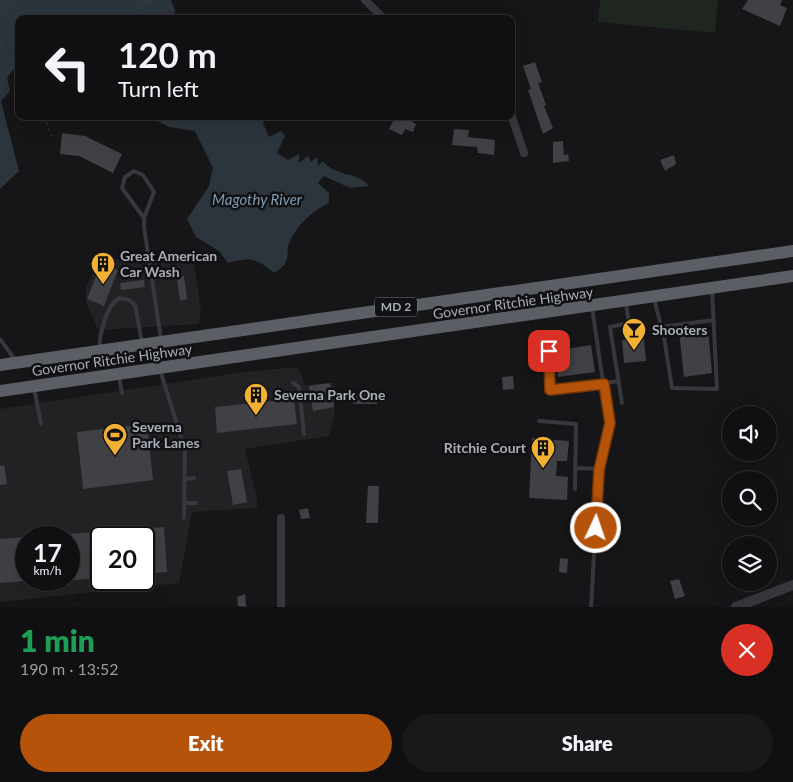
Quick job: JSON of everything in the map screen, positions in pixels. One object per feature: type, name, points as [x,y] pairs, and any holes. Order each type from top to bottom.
[{"type":"highway","name":"Governor Ritchie Highway","points":[[0,365],[793,251]]},
{"type":"highway","name":"Governor Ritchie Highway","points":[[0,391],[793,276]]},
{"type":"street","points":[[365,0],[380,15]]},
{"type":"street","points":[[513,120],[524,153]]},
{"type":"street","points":[[281,518],[281,607]]},
{"type":"street","points":[[736,607],[793,585]]},
{"type":"lane","points":[[144,218],[122,188],[125,177],[134,171],[143,175],[154,192],[144,218],[144,236],[162,342]]},
{"type":"lane","points":[[653,297],[661,327],[672,388],[717,389],[712,288]]},
{"type":"lane","points":[[99,351],[100,337],[111,307],[119,298],[129,300],[135,304],[142,344]]},
{"type":"lane","points":[[622,403],[610,327],[629,323],[626,301]]},
{"type":"lane","points":[[591,607],[599,470],[610,423],[592,306]]},
{"type":"lane","points":[[661,327],[714,320]]},
{"type":"lane","points":[[0,339],[17,363]]},
{"type":"lane","points":[[549,351],[550,390],[619,382]]},
{"type":"lane","points":[[160,368],[185,450],[184,518]]},
{"type":"lane","points":[[119,374],[122,393]]},
{"type":"lane","points":[[293,383],[299,387],[304,434]]},
{"type":"lane","points":[[34,386],[41,424]]},
{"type":"lane","points":[[538,421],[576,424],[575,489]]},
{"type":"lane","points":[[576,468],[599,470]]},
{"type":"lane","points":[[185,479],[194,478]]},
{"type":"lane","points":[[185,503],[196,503]]},
{"type":"path","points":[[137,9],[136,4],[154,0]]},
{"type":"path","points":[[0,43],[15,67]]},
{"type":"path","points":[[46,120],[50,134],[56,138]]},
{"type":"shaded area","points":[[600,0],[718,0],[715,33],[598,22]]},
{"type":"shaded area","points":[[120,259],[194,264],[201,311],[199,324],[98,330],[86,302],[86,286],[100,261]]},
{"type":"shaded area","points":[[298,367],[305,385],[334,383],[335,414],[329,436],[245,449],[257,499],[257,508],[192,512],[179,583],[155,586],[155,526],[90,526],[90,591],[104,591],[0,602],[0,409],[244,372]]},
{"type":"water","points":[[0,0],[171,0],[175,11],[174,15],[15,15],[15,67],[7,78],[10,91],[1,101],[19,171],[0,189]]},
{"type":"water","name":"Magothy River","points":[[156,120],[264,120],[263,123],[269,137],[281,131],[285,136],[277,153],[288,160],[299,154],[299,163],[308,156],[311,162],[317,157],[318,166],[323,161],[334,170],[358,178],[369,186],[350,188],[324,176],[318,183],[329,193],[329,203],[311,214],[297,229],[288,245],[284,265],[274,273],[263,264],[253,260],[228,263],[219,251],[196,237],[187,219],[209,186],[213,168],[195,131],[169,127]]},
{"type":"building","points":[[748,0],[782,0],[780,5],[787,8],[780,26],[742,9]]},
{"type":"building","points":[[535,62],[542,82],[538,83],[546,105],[544,106],[553,128],[543,134],[528,90],[531,89],[523,66]]},
{"type":"building","points":[[394,120],[409,120],[416,124],[413,132],[405,129],[402,135],[389,129]]},
{"type":"building","points":[[454,129],[469,130],[468,137],[495,140],[494,155],[478,153],[477,147],[452,145]]},
{"type":"building","points":[[62,133],[85,136],[122,154],[113,173],[79,156],[60,154]]},
{"type":"building","points":[[563,141],[564,155],[568,154],[569,161],[553,163],[553,142]]},
{"type":"building","points":[[674,155],[676,164],[665,171],[660,160]]},
{"type":"building","name":"Great American Car Wash","points":[[101,263],[118,270],[104,306],[87,299]]},
{"type":"building","points":[[184,276],[187,299],[180,301],[177,278]]},
{"type":"building","points":[[144,280],[145,287],[121,290],[120,283]]},
{"type":"building","points":[[708,329],[712,373],[684,377],[679,332]]},
{"type":"building","name":"Shooters","points":[[644,339],[646,361],[624,363],[622,340]]},
{"type":"building","points":[[591,345],[595,372],[558,377],[554,351]]},
{"type":"building","points":[[513,376],[514,389],[503,390],[502,377]]},
{"type":"building","points":[[330,383],[334,407],[313,411],[309,386]]},
{"type":"building","points":[[353,393],[377,393],[377,404],[353,404]]},
{"type":"building","name":"Severna Park One","points":[[294,399],[297,424],[217,433],[215,407]]},
{"type":"building","name":"Severna Park Lanes","points":[[147,424],[153,480],[83,489],[77,432]]},
{"type":"building","name":"Ritchie Court","points":[[532,438],[569,441],[567,461],[557,461],[556,476],[568,477],[567,500],[529,498]]},
{"type":"building","points":[[4,465],[7,484],[0,485],[0,466]]},
{"type":"building","points":[[241,469],[247,502],[233,505],[227,471]]},
{"type":"building","points":[[368,486],[379,486],[378,523],[366,523]]},
{"type":"building","points":[[308,508],[310,518],[301,519],[299,510]]},
{"type":"building","points":[[164,527],[167,572],[155,573],[155,528]]},
{"type":"building","points":[[90,532],[90,579],[80,580],[80,533]]},
{"type":"building","points":[[15,538],[15,582],[0,583],[0,539]]},
{"type":"building","points":[[560,558],[568,559],[567,573],[559,572]]},
{"type":"building","points":[[679,579],[685,596],[675,599],[670,581]]},
{"type":"building","points":[[245,594],[246,607],[238,606],[237,597]]},
{"type":"place","name":"Great American Car Wash","points":[[103,285]]},
{"type":"place","name":"Shooters","points":[[634,351]]},
{"type":"place","name":"Severna Park One","points":[[256,416]]},
{"type":"place","name":"Severna Park Lanes","points":[[115,456]]},
{"type":"place","name":"Ritchie Court","points":[[543,469]]},
{"type":"route","points":[[549,351],[550,390],[604,384],[610,423],[599,470],[596,528]]}]
